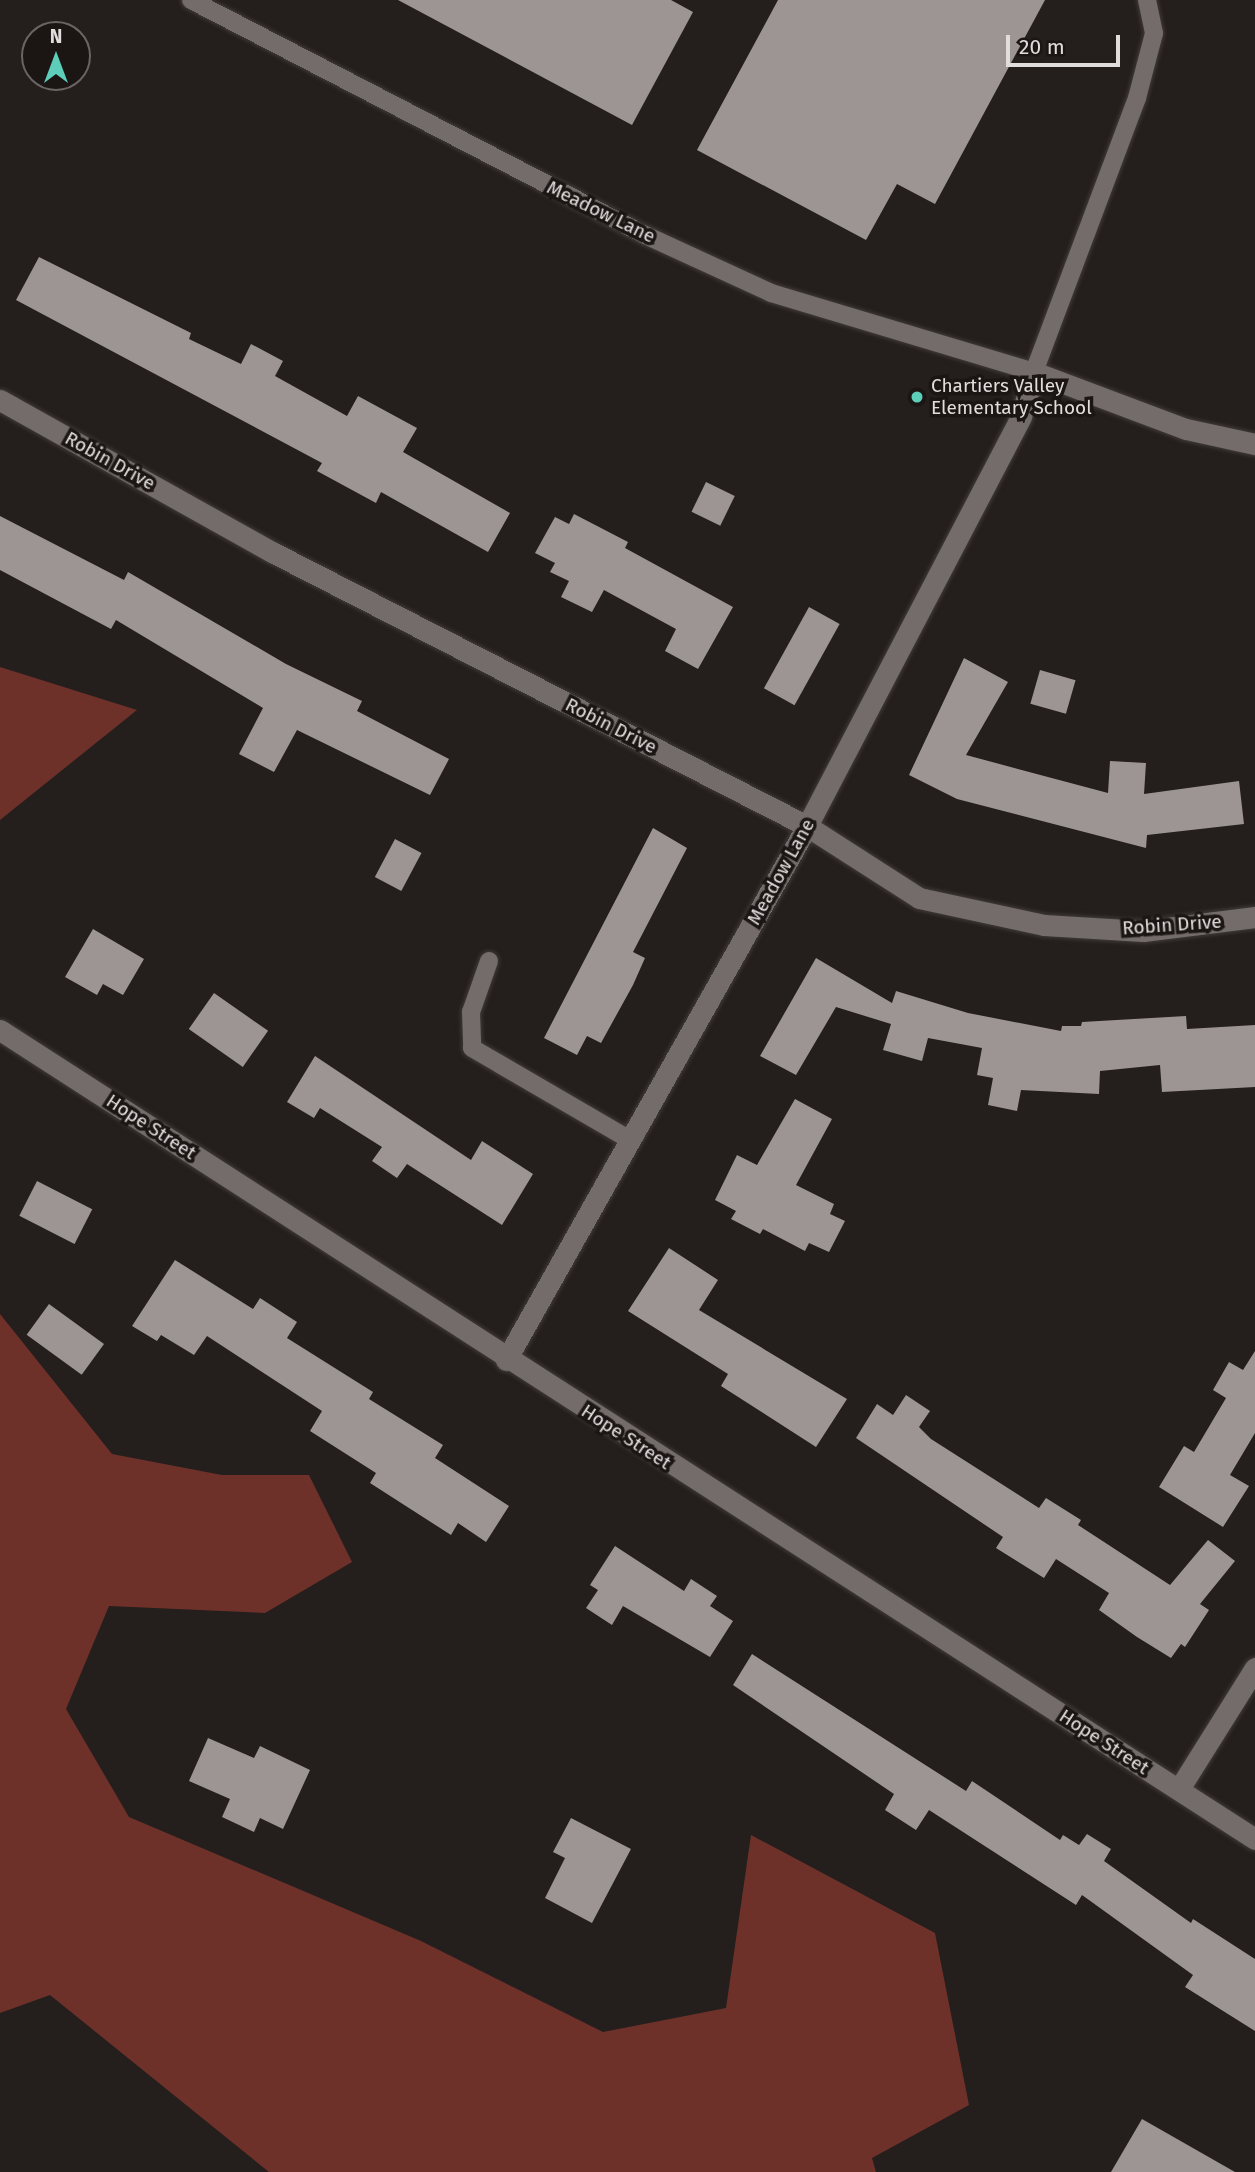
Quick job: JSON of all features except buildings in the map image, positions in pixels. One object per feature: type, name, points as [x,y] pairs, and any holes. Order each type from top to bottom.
[{"type":"street","points":[[1034,372],[1186,429],[1255,444]]},
{"type":"street","name":"Meadow Lane","points":[[506,1360],[807,826],[1021,416],[1034,372]]},
{"type":"street","name":"Robin Drive","points":[[0,400],[272,552],[807,826],[919,898],[1044,925],[1143,931],[1255,917]]},
{"type":"street","name":"Hope Street","points":[[0,1030],[506,1360],[1255,1839]]},
{"type":"street","points":[[1179,1789],[1255,1668]]},
{"type":"lane","name":"Meadow Lane","points":[[191,0],[594,209],[771,293],[1034,372],[1137,98],[1154,33],[1147,0]]},
{"type":"lane","points":[[489,961],[471,1012],[472,1048],[630,1140]]},
{"type":"shaded area","points":[[0,667],[137,710],[0,820]]},
{"type":"shaded area","points":[[0,1314],[112,1454],[222,1475],[309,1475],[352,1562],[265,1613],[109,1606],[66,1709],[129,1817],[421,1941],[603,2032],[726,2008],[751,1835],[935,1933],[969,2105],[872,2158],[876,2172],[269,2172],[50,1995],[0,2013]]},
{"type":"place","name":"Chartiers Valley Elementary School","points":[[917,397]]}]
